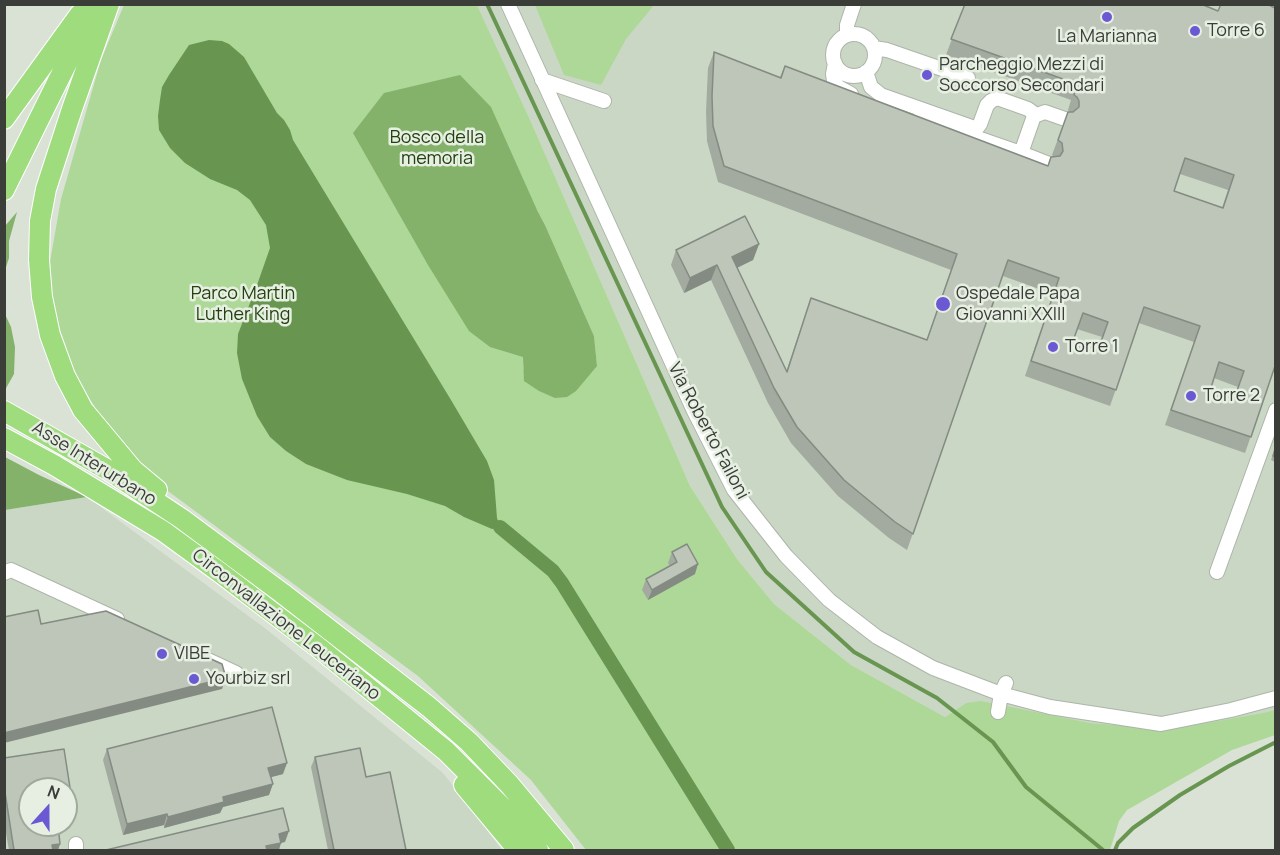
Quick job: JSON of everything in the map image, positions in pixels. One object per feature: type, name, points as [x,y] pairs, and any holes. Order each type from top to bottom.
[{"type":"highway","points":[[4,119],[87,4]]},
{"type":"highway","points":[[4,190],[96,4]]},
{"type":"highway","points":[[109,4],[46,189],[40,220],[39,260],[42,297],[50,335],[65,376],[83,410],[133,470],[172,502],[182,519]]},
{"type":"highway","name":"Asse Interurbano","points":[[4,411],[108,470],[182,519]]},
{"type":"highway","name":"Circonvallazione Leuceriano","points":[[4,438],[54,465],[162,531],[319,648],[446,751],[510,815],[538,850]]},
{"type":"highway","name":"Circonvallazione Leuceriano","points":[[182,519],[429,707],[469,742],[509,784],[564,850]]},
{"type":"highway","points":[[410,721],[427,749],[468,789],[518,850]]},
{"type":"street","name":"Via Roberto Failoni","points":[[508,4],[694,411],[734,490],[786,556],[829,600],[877,637],[933,668],[1003,689],[1050,707],[1161,724],[1231,710],[1275,698]]},
{"type":"street","points":[[848,35],[846,26],[854,4]]},
{"type":"street","points":[[848,35],[861,35],[871,42],[874,48],[874,61],[871,67],[861,74],[849,75],[835,63],[834,49],[842,38],[848,35]]},
{"type":"street","points":[[874,48],[887,50],[968,78]]},
{"type":"street","points":[[835,63],[834,81],[838,87],[849,93],[1049,164]]},
{"type":"street","points":[[866,72],[871,87],[881,95],[972,127],[977,128],[987,105],[997,98],[1028,109],[1034,117],[1021,153]]},
{"type":"street","points":[[542,80],[604,101]]},
{"type":"street","points":[[1034,117],[1045,112],[1065,119]]},
{"type":"street","points":[[1217,572],[1275,410]]},
{"type":"street","points":[[4,573],[11,570],[129,624]]},
{"type":"street","points":[[193,654],[236,673]]},
{"type":"street","points":[[998,712],[1003,689]]},
{"type":"shaded area","name":"Ospedale Papa Giovanni XXIII","points":[[477,5],[1275,5],[1275,710],[1171,729],[1090,723],[966,703],[945,717],[851,665],[774,604],[737,559],[690,486],[531,122]]},
{"type":"shaded area","points":[[209,40],[229,44],[244,57],[277,113],[290,130],[293,140],[487,461],[494,480],[497,518],[500,527],[492,529],[445,506],[407,494],[347,480],[306,464],[270,437],[257,416],[242,379],[237,353],[238,334],[270,248],[266,225],[250,200],[237,190],[210,179],[185,163],[170,148],[159,130],[158,116],[162,87],[189,45]]},
{"type":"shaded area","points":[[87,497],[266,629],[443,773],[502,850],[5,850],[5,510]]},
{"type":"green space","name":"Parco Martin Luther King","points":[[124,5],[477,5],[531,122],[690,486],[737,559],[774,604],[851,665],[945,717],[966,703],[981,701],[1090,723],[1171,729],[1275,710],[1275,735],[1232,750],[1127,810],[1119,821],[1110,850],[586,850],[531,780],[418,676],[149,477],[111,432],[78,381],[52,307],[50,262],[61,199],[101,60]],"holes":[[[537,210],[594,336],[597,366],[523,369]]]},
{"type":"green space","points":[[535,5],[654,5],[626,39],[601,85],[564,75]]},
{"type":"green space","name":"Bosco della memoria","points":[[460,75],[491,107],[594,336],[597,366],[576,391],[567,397],[555,398],[524,381],[523,357],[490,347],[469,331],[428,265],[353,133],[384,93]]},
{"type":"green space","points":[[17,212],[9,241],[9,258],[5,270],[5,226]]},
{"type":"green space","points":[[5,314],[11,327],[15,347],[14,374],[5,390]]},
{"type":"green space","points":[[5,457],[39,475],[87,497],[5,510]]},
{"type":"building","points":[[965,4],[1201,4],[1218,11],[1221,4],[1267,4],[1275,8],[1275,366],[1251,437],[1171,410],[1200,326],[1144,307],[1116,390],[1031,361],[1059,278],[1008,260],[913,534],[844,480],[797,427],[774,388],[717,265],[690,278],[676,250],[745,216],[759,244],[732,257],[787,372],[811,298],[927,340],[957,254],[724,166],[713,126],[714,52],[781,78],[785,66],[1048,166],[1051,157],[1060,156],[1063,151],[1062,143],[1058,140],[1068,112],[1073,112],[1079,107],[1079,101],[1074,95],[1077,84],[951,39]],"holes":[[[1185,158],[1234,175],[1223,208],[1174,191]],[[1083,313],[1108,322],[1098,350],[1073,341]],[[1219,362],[1244,371],[1234,399],[1210,391]]]},
{"type":"building","points":[[687,544],[698,564],[652,590],[646,579],[677,562],[672,552]]},
{"type":"building","points":[[38,610],[41,624],[106,611],[222,664],[226,678],[4,733],[4,617]]},
{"type":"building","points":[[272,707],[287,763],[268,768],[273,784],[223,797],[224,802],[168,817],[167,814],[127,824],[107,749]]},
{"type":"building","points":[[360,748],[366,777],[390,772],[406,850],[334,850],[315,757]]},
{"type":"building","points":[[64,749],[68,777],[18,777],[18,837],[59,837],[60,844],[52,845],[53,850],[14,850],[4,786],[4,758]]},
{"type":"building","points":[[283,808],[289,831],[279,834],[281,843],[266,846],[267,850],[106,850]]},
{"type":"waterway","points":[[487,4],[722,507],[766,572],[854,652],[937,698],[993,742],[1026,787],[1103,850]]},
{"type":"waterway","points":[[500,527],[553,571],[562,583],[728,850]]},
{"type":"waterway","points":[[1115,850],[1118,843],[1133,828],[1180,795],[1276,742]]},
{"type":"place","name":"La Marianna","points":[[1107,17]]},
{"type":"place","name":"Torre 6","points":[[1195,31]]},
{"type":"place","name":"Parcheggio Mezzi di Soccorso Secondari","points":[[927,75]]},
{"type":"place","name":"Ospedale Papa Giovanni XXIII","points":[[943,304]]},
{"type":"place","name":"Torre 1","points":[[1053,347]]},
{"type":"place","name":"Torre 2","points":[[1191,396]]},
{"type":"place","name":"VIBE","points":[[162,654]]},
{"type":"place","name":"Yourbiz srl","points":[[194,679]]}]
